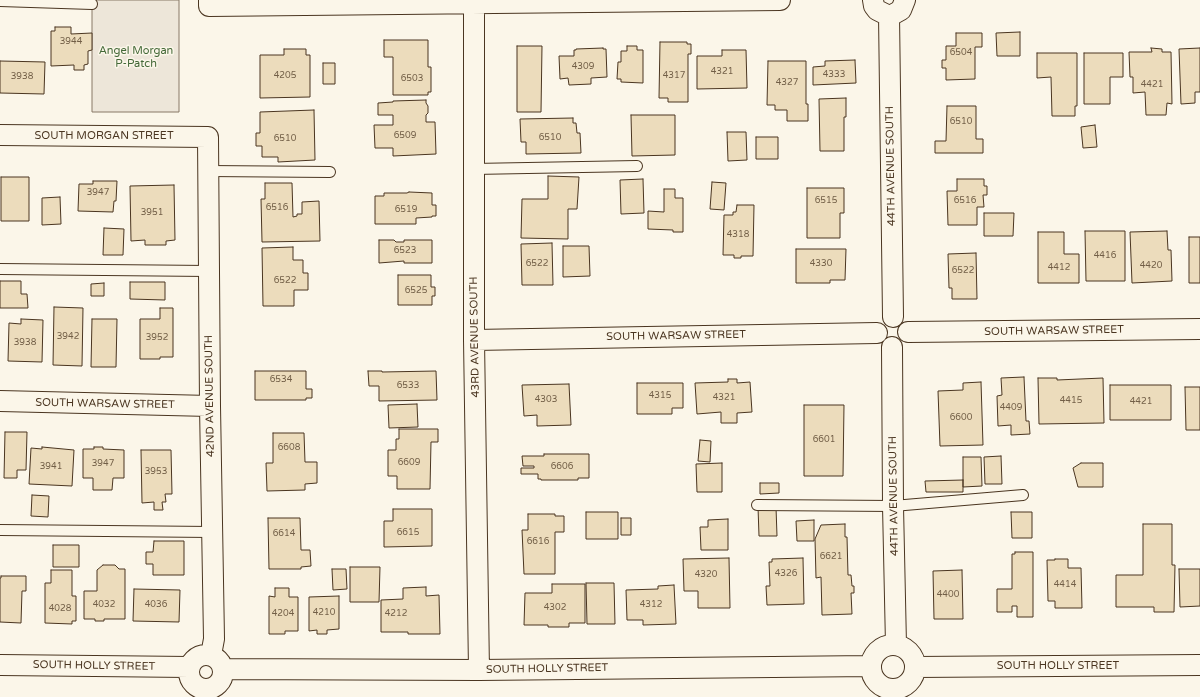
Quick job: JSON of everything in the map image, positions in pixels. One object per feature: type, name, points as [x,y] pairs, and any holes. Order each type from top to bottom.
[{"type":"street","points":[[209,3],[474,4],[780,0]]},
{"type":"street","points":[[873,0],[874,6],[878,10],[889,15],[897,13],[901,10],[906,0]]},
{"type":"street","name":"43RD AVENUE SOUTH","points":[[474,4],[474,340],[479,670]]},
{"type":"street","name":"44TH AVENUE SOUTH","points":[[889,15],[893,317]]},
{"type":"street","name":"SOUTH MORGAN STREET","points":[[0,135],[208,137]]},
{"type":"street","name":"42ND AVENUE SOUTH","points":[[208,137],[212,532],[214,639],[217,662]]},
{"type":"street","points":[[893,317],[902,319],[908,332],[907,338],[900,346],[892,347],[885,346],[877,333],[879,324],[882,321],[886,318],[893,317]]},
{"type":"street","name":"SOUTH WARSAW STREET","points":[[908,332],[1200,329]]},
{"type":"street","name":"SOUTH WARSAW STREET","points":[[474,340],[877,333]]},
{"type":"street","name":"44TH AVENUE SOUTH","points":[[892,347],[896,645]]},
{"type":"street","name":"SOUTH WARSAW STREET","points":[[0,402],[210,406]]},
{"type":"street","points":[[896,645],[907,649],[912,655],[915,667],[913,677],[909,683],[896,693],[877,682],[873,676],[871,666],[874,655],[879,650],[886,646],[896,645]]},
{"type":"street","points":[[206,654],[217,662],[222,679],[213,688],[201,693],[189,679],[189,667],[193,660],[206,654]]},
{"type":"street","name":"SOUTH HOLLY STREET","points":[[217,662],[479,670],[871,666]]},
{"type":"street","name":"SOUTH HOLLY STREET","points":[[0,665],[189,667]]},
{"type":"street","name":"SOUTH HOLLY STREET","points":[[915,667],[1200,665]]},
{"type":"lane","points":[[0,1],[92,4]]},
{"type":"lane","points":[[474,169],[637,166]]},
{"type":"lane","points":[[208,171],[330,172]]},
{"type":"lane","points":[[0,269],[209,271]]},
{"type":"lane","points":[[757,505],[893,506],[1023,495]]},
{"type":"lane","points":[[0,530],[212,532]]},
{"type":"green space","name":"Angel Morgan P-Patch","points":[[92,0],[179,0],[179,112],[92,112]]},
{"type":"building","points":[[55,27],[71,27],[71,34],[92,33],[92,50],[88,51],[88,64],[84,65],[84,70],[74,70],[74,65],[51,66],[51,31],[55,31]]},
{"type":"building","points":[[1020,32],[1020,56],[997,56],[996,33]]},
{"type":"building","points":[[956,33],[982,33],[982,47],[975,47],[975,79],[946,80],[946,68],[942,68],[942,60],[946,60],[946,46],[956,46]]},
{"type":"building","points":[[384,40],[428,40],[428,67],[431,67],[431,92],[428,92],[428,95],[393,95],[393,57],[384,57]]},
{"type":"building","points":[[660,42],[687,42],[687,44],[691,44],[691,54],[688,54],[688,102],[668,102],[668,98],[659,98]]},
{"type":"building","points":[[517,46],[542,46],[541,112],[517,112]]},
{"type":"building","points":[[627,46],[637,46],[637,50],[643,50],[643,83],[621,82],[621,79],[617,79],[618,62],[621,62],[621,51],[627,51]]},
{"type":"building","points":[[1151,48],[1162,49],[1162,52],[1171,52],[1172,104],[1167,103],[1166,115],[1146,115],[1145,92],[1133,93],[1133,77],[1130,77],[1129,52],[1152,52]]},
{"type":"building","points":[[1200,48],[1200,92],[1195,92],[1195,103],[1181,104],[1179,49]]},
{"type":"building","points":[[284,49],[306,49],[306,55],[310,55],[310,97],[260,98],[260,55],[284,55]]},
{"type":"building","points":[[576,49],[606,49],[607,77],[591,78],[591,84],[569,85],[568,78],[560,79],[559,56],[574,56],[574,50]]},
{"type":"building","points":[[722,50],[746,50],[747,88],[697,89],[697,56],[722,56]]},
{"type":"building","points":[[1037,53],[1077,53],[1077,106],[1075,106],[1075,116],[1052,116],[1051,77],[1037,78]]},
{"type":"building","points":[[1084,53],[1123,53],[1123,77],[1110,77],[1110,104],[1084,104]]},
{"type":"building","points":[[855,60],[856,83],[813,85],[813,67],[825,66],[825,61]]},
{"type":"building","points":[[0,61],[45,62],[44,94],[0,93]]},
{"type":"building","points":[[768,61],[806,61],[806,104],[808,104],[808,121],[787,121],[787,110],[775,110],[775,105],[767,105]]},
{"type":"building","points":[[323,63],[335,63],[335,84],[323,84]]},
{"type":"building","points":[[846,98],[846,117],[844,117],[844,151],[820,151],[819,99]]},
{"type":"building","points":[[426,100],[428,113],[426,115],[426,122],[435,122],[436,154],[393,156],[393,148],[375,148],[374,125],[393,125],[393,115],[378,115],[378,103]]},
{"type":"building","points":[[947,106],[976,106],[976,139],[983,139],[983,153],[935,153],[935,141],[946,141]]},
{"type":"building","points":[[314,110],[315,160],[278,162],[278,157],[262,157],[262,146],[256,146],[256,133],[260,133],[260,112]]},
{"type":"building","points":[[631,115],[675,115],[675,155],[632,156]]},
{"type":"building","points":[[573,118],[573,123],[576,123],[577,133],[580,133],[581,153],[526,154],[526,142],[521,142],[520,119]]},
{"type":"building","points":[[1095,125],[1097,147],[1083,148],[1081,127]]},
{"type":"building","points":[[727,132],[746,132],[747,160],[728,161]]},
{"type":"building","points":[[756,137],[778,137],[778,159],[756,159]]},
{"type":"building","points":[[548,176],[579,177],[577,209],[568,209],[568,239],[521,238],[522,199],[548,199]]},
{"type":"building","points":[[1,177],[29,177],[29,221],[1,221]]},
{"type":"building","points":[[643,179],[644,213],[621,214],[620,180]]},
{"type":"building","points":[[957,179],[984,179],[984,186],[987,186],[987,195],[983,195],[984,207],[977,207],[977,225],[948,225],[947,191],[957,191]]},
{"type":"building","points":[[93,181],[117,181],[116,201],[114,201],[113,212],[78,211],[79,184],[93,184]]},
{"type":"building","points":[[712,182],[726,183],[724,210],[710,209]]},
{"type":"building","points":[[265,183],[292,183],[293,217],[297,216],[297,214],[302,214],[302,202],[319,201],[320,241],[262,242],[261,199],[265,199]]},
{"type":"building","points":[[174,185],[175,240],[166,241],[166,245],[145,245],[145,240],[131,241],[130,186]]},
{"type":"building","points":[[807,188],[844,188],[844,213],[840,213],[840,238],[807,238]]},
{"type":"building","points":[[664,189],[675,189],[675,198],[683,198],[683,232],[648,229],[648,211],[664,212]]},
{"type":"building","points":[[384,193],[432,193],[432,205],[436,205],[436,216],[416,218],[416,224],[375,224],[375,196],[384,196]]},
{"type":"building","points":[[60,197],[61,224],[42,225],[42,198]]},
{"type":"building","points":[[737,205],[754,205],[753,256],[741,256],[741,258],[734,258],[734,255],[723,255],[724,215],[733,215],[733,212],[736,212]]},
{"type":"building","points":[[984,213],[1014,213],[1013,236],[984,236]]},
{"type":"building","points":[[104,228],[124,229],[123,255],[103,255]]},
{"type":"building","points":[[1085,231],[1125,231],[1125,281],[1086,281]]},
{"type":"building","points":[[1167,231],[1168,250],[1171,250],[1172,281],[1132,283],[1130,232]]},
{"type":"building","points":[[1038,232],[1064,232],[1064,254],[1079,254],[1079,283],[1038,283]]},
{"type":"building","points":[[1189,237],[1200,237],[1200,283],[1189,283]]},
{"type":"building","points":[[379,240],[404,242],[404,240],[432,240],[432,263],[404,263],[404,261],[379,263]]},
{"type":"building","points":[[552,243],[553,285],[522,285],[521,244]]},
{"type":"building","points":[[563,246],[589,246],[590,276],[563,277]]},
{"type":"building","points":[[293,247],[293,260],[303,260],[303,273],[308,273],[308,290],[294,290],[294,306],[263,306],[262,248]]},
{"type":"building","points":[[796,249],[846,249],[845,280],[830,280],[830,283],[796,283]]},
{"type":"building","points":[[976,253],[977,299],[952,299],[952,288],[949,288],[948,254]]},
{"type":"building","points":[[398,275],[431,275],[431,287],[435,287],[435,296],[432,296],[432,305],[398,305]]},
{"type":"building","points":[[0,281],[21,281],[21,294],[27,294],[28,308],[0,308]]},
{"type":"building","points":[[130,282],[165,282],[165,300],[130,299]]},
{"type":"building","points":[[104,283],[104,296],[91,296],[91,284]]},
{"type":"building","points":[[54,307],[83,308],[82,366],[53,365]]},
{"type":"building","points":[[160,308],[173,308],[173,357],[160,357],[160,359],[140,359],[140,319],[160,319]]},
{"type":"building","points":[[21,319],[43,320],[42,362],[8,361],[9,323],[21,324]]},
{"type":"building","points":[[92,319],[117,319],[116,367],[91,367]]},
{"type":"building","points":[[255,371],[306,371],[306,389],[312,389],[312,398],[306,398],[306,400],[255,400]]},
{"type":"building","points":[[368,371],[436,371],[437,400],[379,401],[379,386],[369,386]]},
{"type":"building","points":[[1024,377],[1026,421],[1029,421],[1030,434],[1011,435],[1011,425],[998,426],[997,396],[1002,395],[1001,378]]},
{"type":"building","points":[[1038,378],[1057,378],[1057,380],[1103,378],[1104,423],[1039,424]]},
{"type":"building","points":[[728,379],[737,379],[737,383],[750,382],[752,412],[737,413],[737,423],[721,423],[721,412],[697,414],[695,383],[728,382]]},
{"type":"building","points":[[981,382],[983,445],[940,446],[938,391],[963,390],[963,383]]},
{"type":"building","points":[[637,383],[683,383],[683,408],[672,408],[672,414],[637,414]]},
{"type":"building","points":[[569,384],[571,425],[537,426],[537,415],[524,416],[522,385]]},
{"type":"building","points":[[1110,385],[1171,385],[1171,420],[1110,420]]},
{"type":"building","points":[[1185,387],[1200,387],[1200,430],[1186,430]]},
{"type":"building","points":[[417,404],[418,427],[389,428],[388,405]]},
{"type":"building","points":[[804,405],[844,405],[843,476],[804,476]]},
{"type":"building","points":[[399,429],[438,429],[438,442],[431,442],[430,489],[397,489],[397,476],[388,476],[388,450],[396,450],[396,439],[399,439]]},
{"type":"building","points":[[5,432],[27,432],[26,470],[17,470],[17,478],[4,478]]},
{"type":"building","points":[[273,433],[304,433],[305,462],[317,462],[317,483],[305,484],[305,490],[267,491],[266,463],[273,463]]},
{"type":"building","points":[[700,440],[711,441],[710,462],[698,461]]},
{"type":"building","points":[[42,447],[74,450],[72,486],[29,484],[31,448],[42,449]]},
{"type":"building","points":[[94,447],[124,450],[124,478],[113,478],[112,490],[93,490],[93,478],[83,478],[83,449],[94,449]]},
{"type":"building","points":[[141,450],[171,450],[172,494],[165,494],[166,502],[162,502],[163,510],[154,510],[154,502],[142,503]]},
{"type":"building","points":[[544,454],[589,454],[589,478],[578,478],[578,480],[541,480],[538,479],[538,474],[521,474],[521,468],[534,468],[534,466],[523,466],[522,456],[544,456]]},
{"type":"building","points":[[1001,456],[1002,484],[985,484],[984,457]]},
{"type":"building","points":[[963,457],[981,457],[982,486],[963,487]]},
{"type":"building","points":[[722,463],[722,492],[697,492],[696,464]]},
{"type":"building","points":[[1081,463],[1103,463],[1103,487],[1078,487],[1073,468]]},
{"type":"building","points":[[963,480],[963,492],[926,492],[925,481]]},
{"type":"building","points":[[760,483],[779,483],[779,493],[760,494]]},
{"type":"building","points":[[32,495],[49,496],[48,517],[31,516]]},
{"type":"building","points":[[758,507],[776,507],[777,536],[759,536]]},
{"type":"building","points":[[393,509],[432,509],[432,546],[384,547],[384,521],[393,521]]},
{"type":"building","points":[[586,512],[618,512],[618,539],[586,539]]},
{"type":"building","points":[[1011,512],[1032,512],[1032,538],[1012,538]]},
{"type":"building","points":[[528,514],[555,514],[555,516],[564,516],[564,532],[555,532],[555,574],[524,574],[522,530],[528,530]]},
{"type":"building","points":[[268,518],[300,518],[301,550],[310,550],[311,566],[301,567],[301,569],[269,569]]},
{"type":"building","points":[[621,518],[631,518],[631,535],[621,535]]},
{"type":"building","points":[[728,519],[728,550],[701,550],[700,527],[708,527],[708,520]]},
{"type":"building","points":[[814,520],[814,541],[797,541],[796,521]]},
{"type":"building","points":[[845,524],[845,537],[847,537],[848,575],[851,575],[852,586],[854,586],[854,593],[851,593],[852,614],[822,615],[821,577],[816,578],[815,539],[821,525]]},
{"type":"building","points":[[1143,524],[1172,524],[1172,565],[1175,565],[1174,612],[1154,612],[1154,607],[1116,607],[1116,575],[1143,575]]},
{"type":"building","points":[[154,541],[184,541],[184,575],[153,575],[153,564],[146,564],[146,552],[153,552]]},
{"type":"building","points":[[53,545],[79,545],[79,567],[53,567]]},
{"type":"building","points":[[1015,552],[1033,552],[1033,617],[1017,617],[1017,606],[1012,606],[1012,612],[997,612],[997,589],[1012,589],[1012,554],[1015,554]]},
{"type":"building","points":[[729,558],[730,608],[698,608],[698,591],[684,591],[683,559]]},
{"type":"building","points":[[803,558],[804,604],[767,605],[766,586],[770,586],[769,562],[772,562],[772,559]]},
{"type":"building","points":[[1068,559],[1068,568],[1081,568],[1082,608],[1055,608],[1055,601],[1048,601],[1047,560]]},
{"type":"building","points":[[103,565],[115,565],[119,569],[125,569],[125,619],[104,619],[104,621],[95,621],[95,619],[84,619],[84,591],[97,591],[97,570]]},
{"type":"building","points":[[350,567],[380,567],[379,602],[350,602]]},
{"type":"building","points":[[332,569],[346,569],[347,589],[333,590]]},
{"type":"building","points":[[1179,569],[1200,569],[1200,606],[1180,607]]},
{"type":"building","points":[[51,570],[72,570],[72,596],[76,596],[76,621],[72,621],[72,624],[45,623],[45,583],[51,583]]},
{"type":"building","points":[[962,570],[963,619],[934,619],[933,571]]},
{"type":"building","points":[[1,576],[26,576],[26,591],[22,591],[21,623],[0,622]]},
{"type":"building","points":[[586,583],[614,583],[615,624],[587,624]]},
{"type":"building","points":[[552,584],[585,584],[585,623],[569,623],[569,627],[524,625],[525,593],[552,593]]},
{"type":"building","points":[[674,585],[676,624],[643,625],[643,620],[627,620],[626,590],[658,589],[658,586]]},
{"type":"building","points":[[426,587],[426,596],[439,595],[440,634],[381,632],[381,600],[403,599],[403,588]]},
{"type":"building","points":[[275,588],[289,588],[289,597],[298,597],[298,631],[285,631],[285,634],[269,634],[269,596],[275,597]]},
{"type":"building","points":[[134,589],[180,590],[179,622],[133,621]]},
{"type":"building","points":[[339,596],[339,629],[327,630],[327,634],[317,634],[317,630],[309,631],[309,597]]}]
